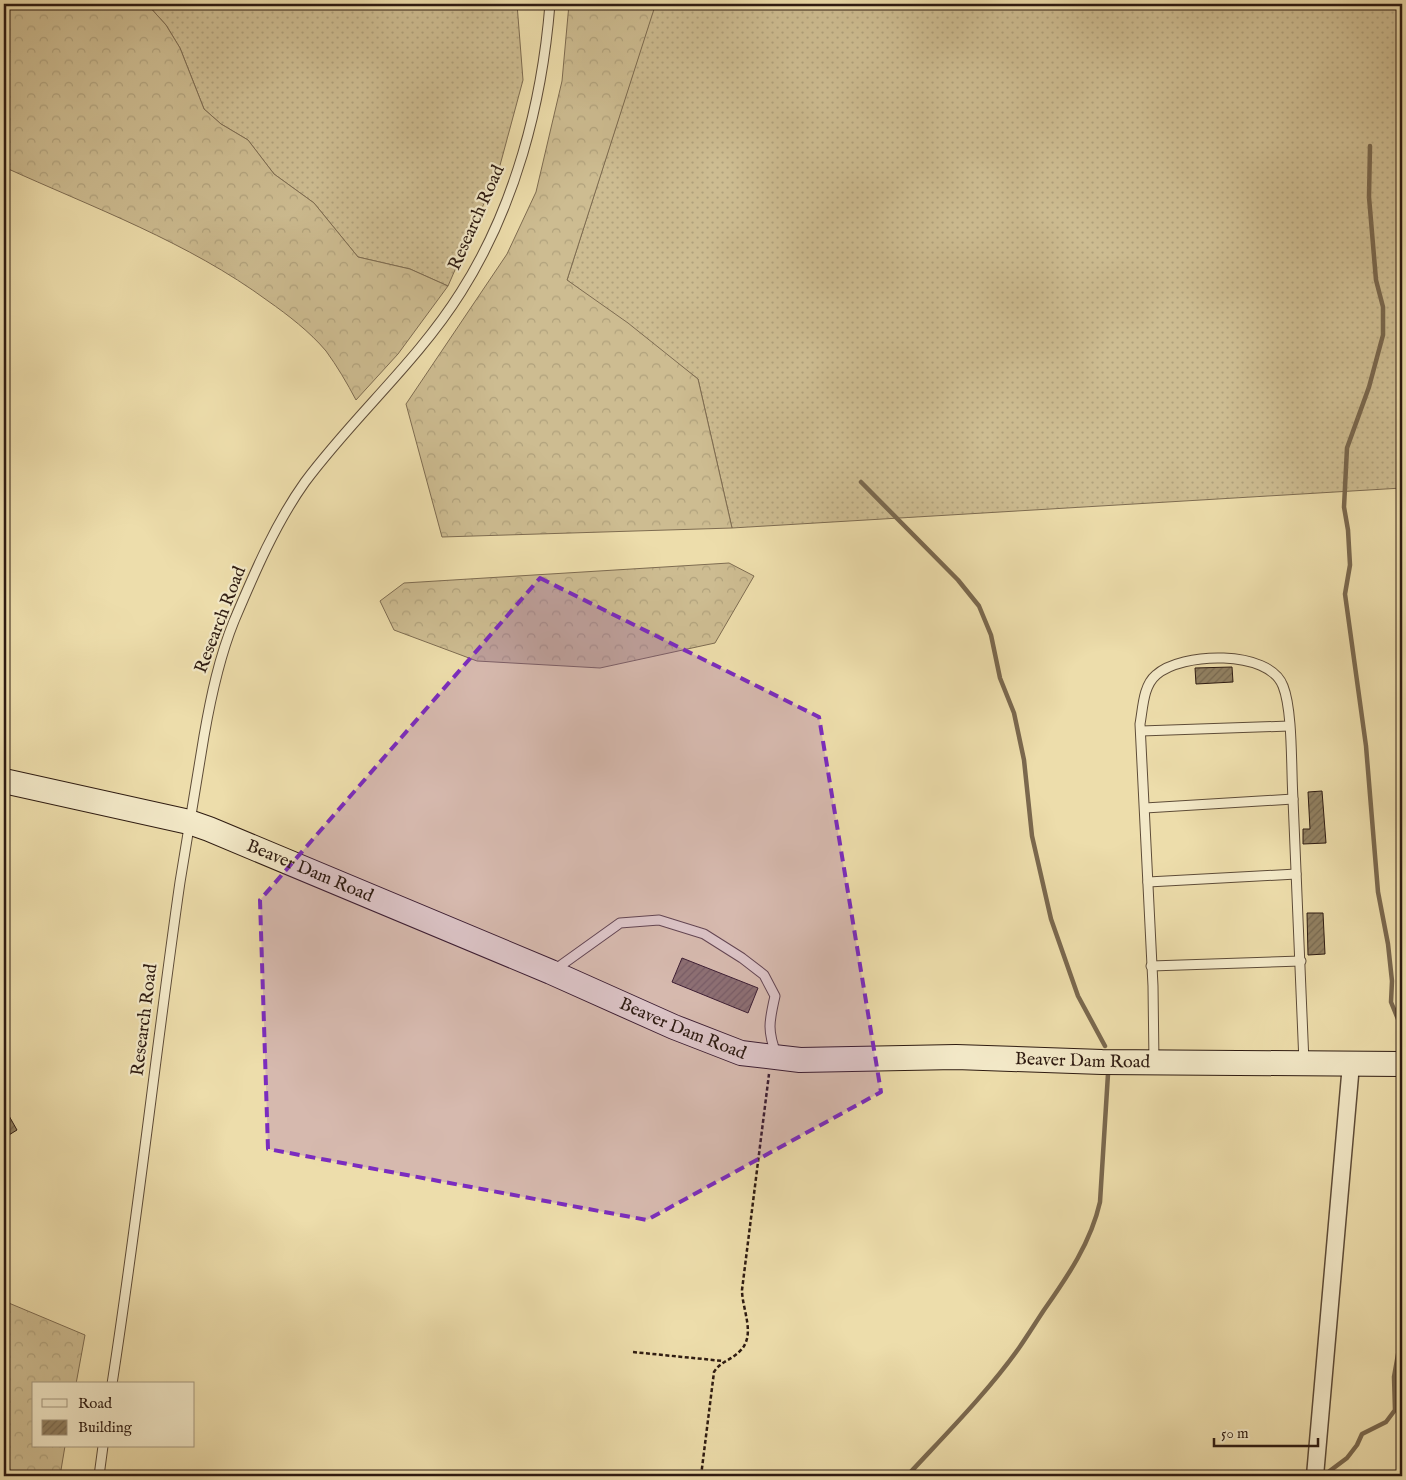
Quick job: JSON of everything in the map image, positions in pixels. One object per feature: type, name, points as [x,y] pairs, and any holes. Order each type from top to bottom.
[{"type":"street","name":"Beaver Dam Road","points":[[4,780],[189,822],[297,865],[552,972],[708,1041],[741,1053],[800,1060],[956,1057],[1154,1063],[1402,1064]]},
{"type":"street","points":[[1315,1476],[1351,1064]]},
{"type":"lane","name":"Research Road","points":[[112,1382],[189,822],[208,707],[219,662],[234,622],[274,534],[302,486],[409,362],[454,302],[475,270],[502,213],[530,128],[545,50],[550,4]]},
{"type":"lane","points":[[1154,1063],[1141,730],[1146,693],[1156,675],[1182,662],[1216,658],[1252,662],[1277,677],[1285,691],[1293,799],[1304,1064]]},
{"type":"lane","points":[[1141,730],[1289,726]]},
{"type":"lane","points":[[1145,808],[1293,799]]},
{"type":"lane","points":[[1148,882],[1296,874]]},
{"type":"lane","points":[[552,972],[620,924],[659,920],[704,934],[742,958],[764,975],[776,996],[770,1016],[769,1036],[774,1058]]},
{"type":"lane","points":[[1151,966],[1301,961]]},
{"type":"lane","points":[[99,1476],[103,1448]]},
{"type":"path","points":[[701,1476],[714,1372],[718,1365],[740,1352],[746,1342],[748,1321],[742,1290],[774,1058]]},
{"type":"path","points":[[633,1352],[726,1361]]},
{"type":"highlighted area","points":[[540,578],[819,717],[881,1092],[647,1220],[268,1149],[260,900]]},
{"type":"green space","points":[[4,4],[147,4],[166,25],[180,48],[204,109],[221,124],[248,140],[274,174],[314,203],[358,257],[410,269],[448,286],[398,354],[356,400],[326,351],[313,337],[283,312],[237,280],[173,243],[4,167]]},
{"type":"green space","points":[[147,4],[517,4],[523,80],[499,169],[448,286],[410,269],[358,257],[314,203],[274,174],[248,140],[221,124],[204,109],[180,48],[166,25]]},
{"type":"green space","points":[[569,4],[655,4],[655,6],[567,280],[628,323],[698,379],[732,528],[442,537],[406,404],[507,254],[536,192],[562,81]]},
{"type":"green space","points":[[655,4],[1402,4],[1402,488],[732,528],[698,379],[567,280]]},
{"type":"green space","points":[[729,563],[754,576],[715,643],[600,668],[477,661],[394,630],[380,601],[404,583]]},
{"type":"green space","points":[[4,1301],[85,1335],[76,1382],[32,1382],[32,1448],[65,1448],[60,1476],[4,1476]]},
{"type":"building","points":[[1232,667],[1233,682],[1196,684],[1195,668]]},
{"type":"building","points":[[1322,791],[1326,843],[1303,844],[1303,829],[1310,829],[1308,792]]},
{"type":"building","points":[[1307,913],[1323,913],[1325,954],[1308,955]]},
{"type":"building","points":[[682,958],[758,988],[748,1013],[672,982]]},
{"type":"building","points":[[4,1107],[17,1130],[4,1138]]},
{"type":"waterway","points":[[1370,146],[1369,197],[1376,280],[1383,307],[1383,335],[1369,387],[1347,448],[1344,507],[1348,530],[1350,565],[1345,594],[1366,746],[1378,892],[1388,944],[1392,981],[1391,1002],[1400,1024],[1400,1053]]},
{"type":"waterway","points":[[861,482],[958,580],[979,606],[991,635],[1000,678],[1014,713],[1024,760],[1032,836],[1051,919],[1078,996],[1105,1046]]},
{"type":"waterway","points":[[907,1476],[965,1414],[1007,1365],[1062,1284],[1085,1245],[1100,1202],[1108,1074]]},
{"type":"waterway","points":[[1400,1076],[1402,1101]]},
{"type":"waterway","points":[[1327,1473],[1347,1458],[1357,1445],[1362,1434],[1386,1422],[1395,1410],[1394,1377],[1402,1332]]}]
